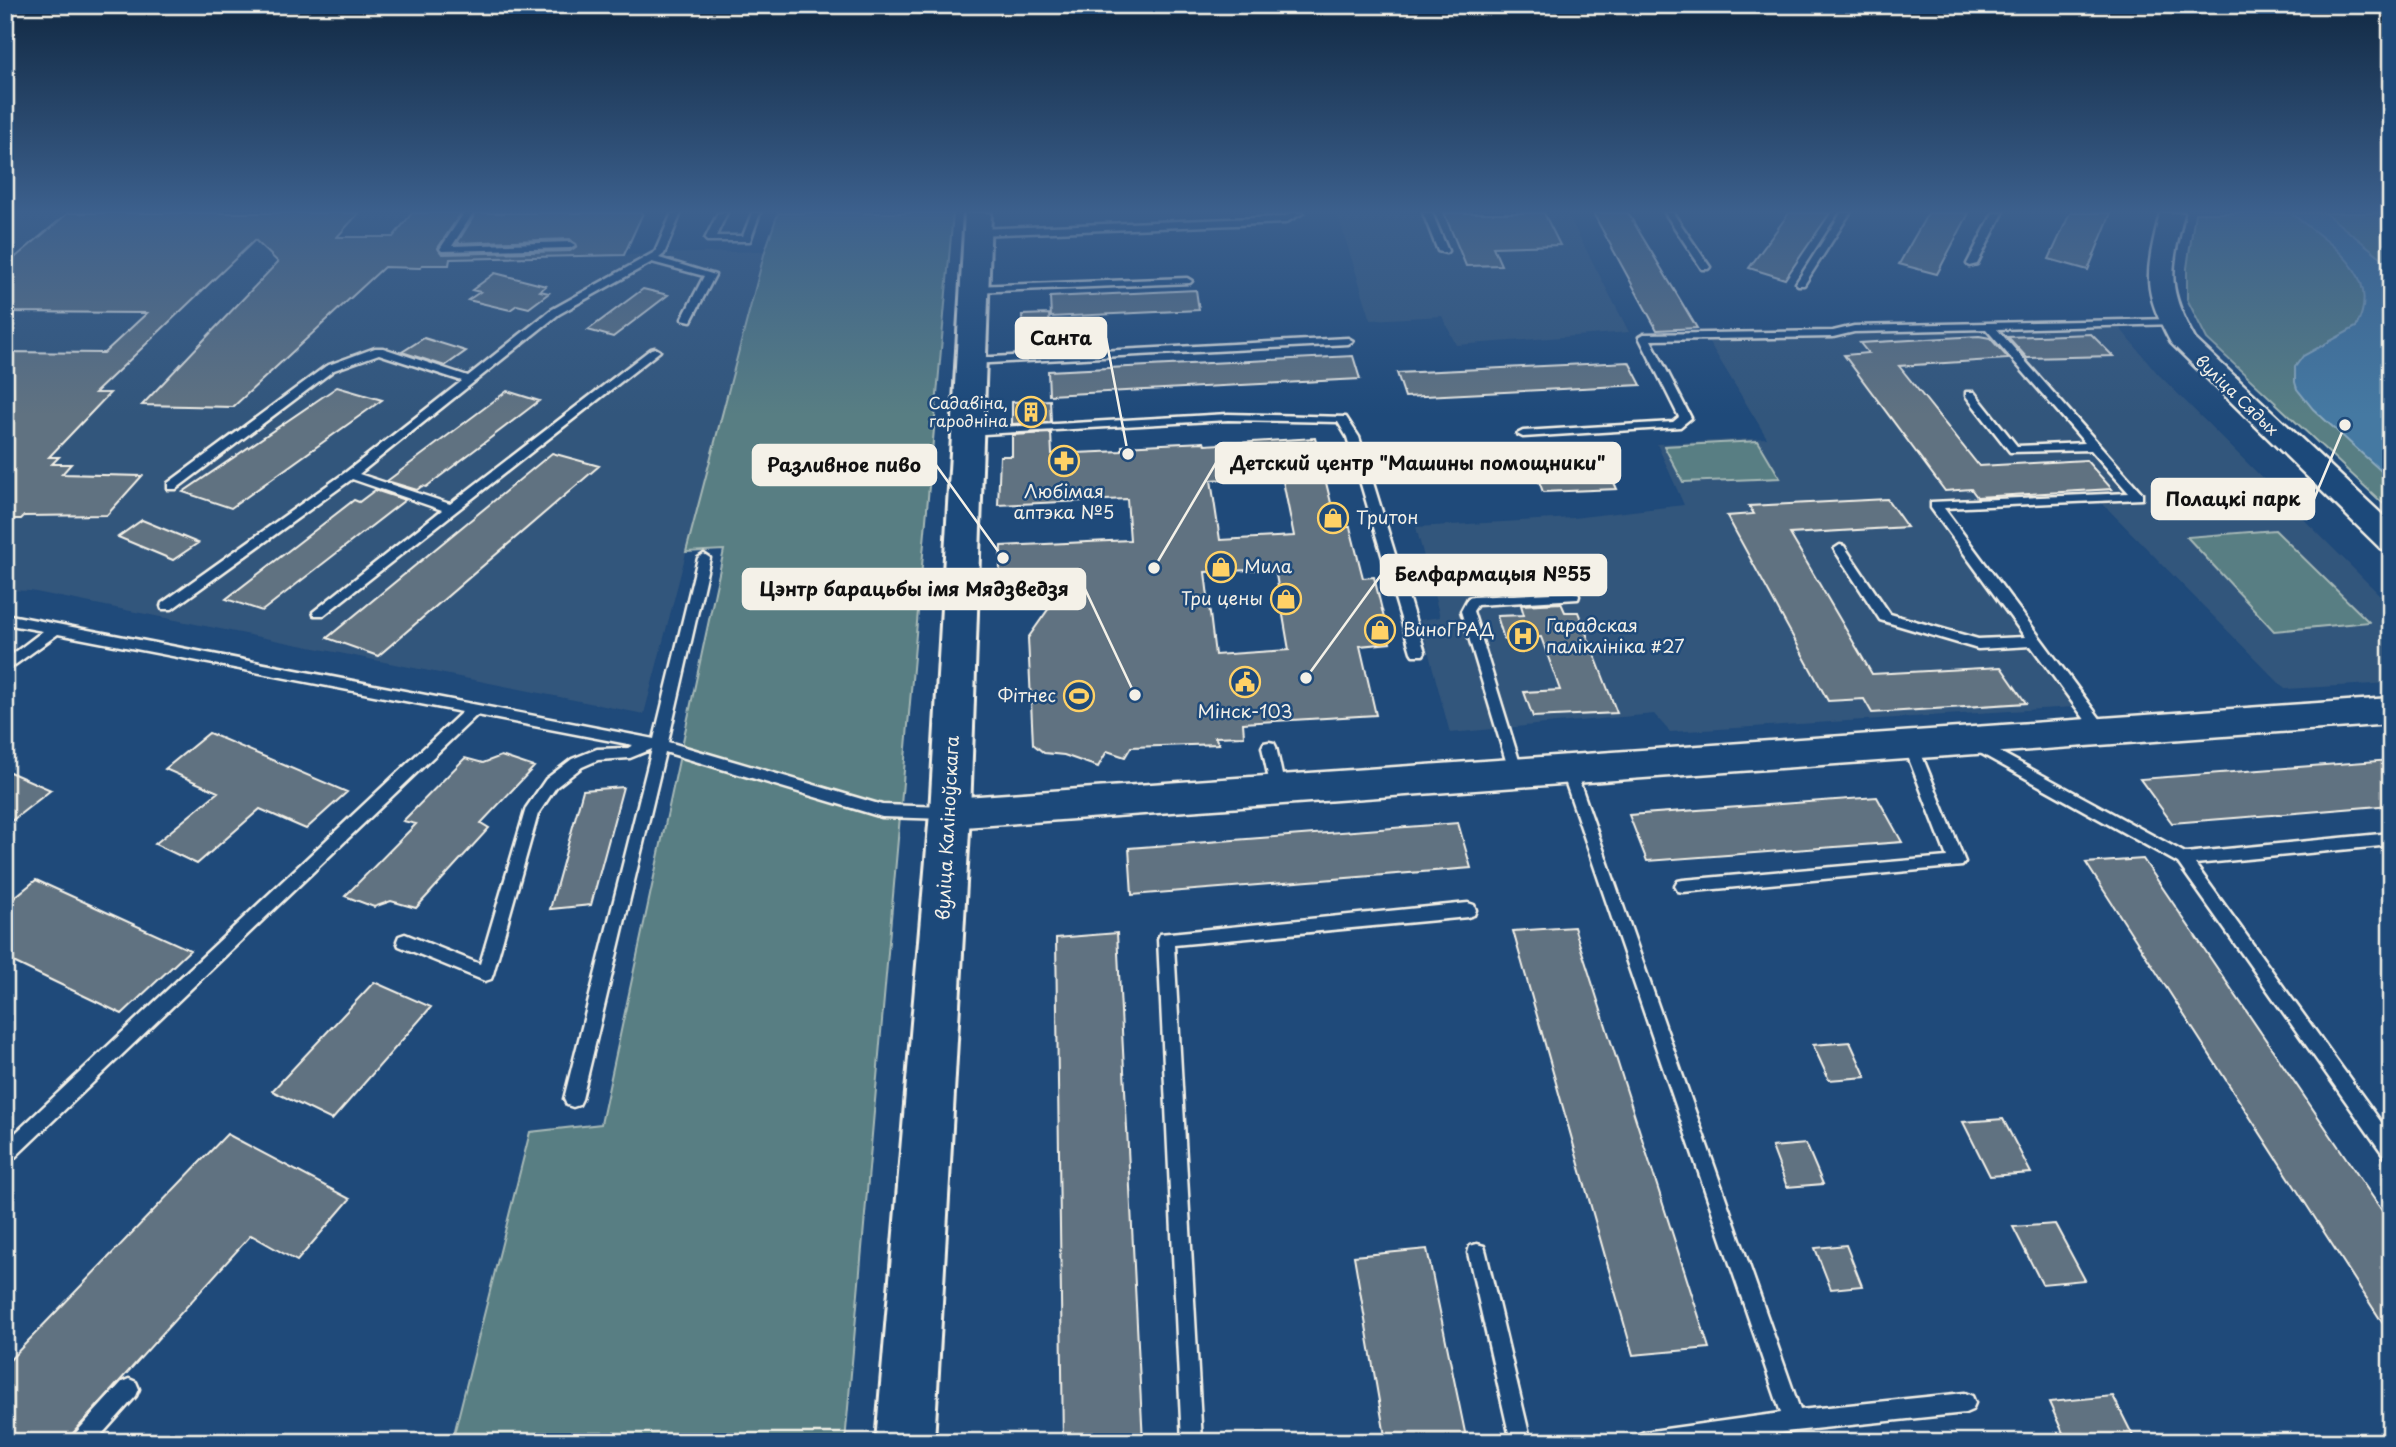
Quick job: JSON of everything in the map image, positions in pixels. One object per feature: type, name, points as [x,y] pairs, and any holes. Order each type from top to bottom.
[{"type":"main road","name":"вуліца Каліноўскага","points":[[905,1442],[950,813],[974,281]]},
{"type":"street","name":"вуліца Сядых","points":[[2157,281],[2166,312],[2184,343],[2391,541]]},
{"type":"street","points":[[950,813],[1516,770],[1568,769],[1973,742],[2391,711]]},
{"type":"lane","points":[[167,606],[350,475],[555,312],[612,281]]},
{"type":"lane","points":[[687,319],[707,281]]},
{"type":"lane","points":[[974,289],[1187,281]]},
{"type":"lane","points":[[1523,434],[1676,425],[1685,418],[1644,337],[1833,334],[1854,329],[2172,323]]},
{"type":"lane","points":[[1989,326],[2138,496],[1935,505],[2103,733]]},
{"type":"lane","points":[[1076,331],[1076,355]]},
{"type":"lane","points":[[971,361],[1348,341]]},
{"type":"lane","points":[[172,486],[330,368],[379,350],[470,380]]},
{"type":"lane","points":[[319,612],[655,351]]},
{"type":"lane","points":[[1970,394],[2014,450],[2095,446]]},
{"type":"lane","points":[[967,432],[1228,417],[1342,419],[1353,438],[1418,652]]},
{"type":"lane","points":[[350,475],[452,509]]},
{"type":"lane","points":[[1840,549],[1885,617],[1978,643],[2034,641]]},
{"type":"lane","points":[[573,1098],[654,744],[704,558]]},
{"type":"lane","points":[[1516,770],[1467,611],[1473,601],[1573,596]]},
{"type":"lane","points":[[5,619],[654,744],[882,811],[950,813]]},
{"type":"lane","points":[[5,667],[55,629]]},
{"type":"lane","points":[[5,1156],[474,709]]},
{"type":"lane","points":[[1973,742],[2183,859],[2391,1150]]},
{"type":"lane","points":[[405,941],[485,974],[531,812],[551,783],[577,763],[597,755],[630,753],[654,744]]},
{"type":"lane","points":[[1683,886],[1957,862],[1911,746]]},
{"type":"lane","points":[[1269,747],[1278,789]]},
{"type":"lane","points":[[1568,769],[1794,1421]]},
{"type":"lane","points":[[2183,859],[2391,839]]},
{"type":"lane","points":[[1192,1442],[1166,939],[1468,910]]},
{"type":"lane","points":[[1478,1253],[1521,1442]]},
{"type":"lane","points":[[81,1442],[129,1389]]},
{"type":"lane","points":[[1644,1442],[1794,1421],[1965,1403]]},
{"type":"shaded area","points":[[5,281],[757,281],[644,714],[31,591],[5,590]]},
{"type":"shaded area","points":[[1358,281],[1602,281],[1629,332],[1456,345],[1442,316],[1371,320]]},
{"type":"shaded area","points":[[2359,281],[2391,281],[2391,480],[2313,409],[2297,389],[2295,382],[2295,367],[2303,356],[2356,327],[2363,308],[2363,290]]},
{"type":"shaded area","points":[[2114,321],[2158,374],[2391,606],[2391,683],[2285,689],[2102,503],[1947,510],[2090,706],[1670,732],[1654,714],[1450,733],[1420,620],[1440,617],[1416,527],[1573,518],[1684,505],[1657,444],[1767,438],[1709,342]]},
{"type":"green space","points":[[757,281],[947,281],[845,1442],[452,1442],[530,1132],[601,1124],[724,550],[686,552]]},
{"type":"green space","points":[[2187,281],[2391,281],[2391,511],[2207,339],[2187,299]]},
{"type":"green space","points":[[1758,441],[1780,478],[1683,482],[1664,446]]},
{"type":"green space","points":[[2275,530],[2369,622],[2274,631],[2187,537]]},
{"type":"building","points":[[5,281],[213,281],[95,393],[110,393],[49,457],[59,457],[52,464],[71,464],[62,474],[142,476],[107,515],[24,516],[21,519],[5,519],[5,352],[104,353],[147,313],[5,312]]},
{"type":"building","points":[[260,281],[369,281],[233,407],[142,405]]},
{"type":"building","points":[[485,281],[525,281],[546,286],[540,291],[549,293],[529,308],[517,305],[510,310],[468,300],[480,292],[472,290]]},
{"type":"building","points":[[1630,281],[1669,281],[1697,328],[1657,330]]},
{"type":"building","points":[[643,289],[668,295],[613,337],[588,330]]},
{"type":"building","points":[[1196,290],[1199,310],[1051,317],[1050,297]]},
{"type":"building","points":[[1049,314],[1051,345],[1023,347],[1022,315]]},
{"type":"building","points":[[2091,334],[2113,356],[2027,358],[2008,337]]},
{"type":"building","points":[[1979,336],[1990,338],[2009,359],[1899,366],[1979,466],[2086,460],[2112,489],[1977,497],[1971,489],[1945,491],[1844,355],[1868,353],[1860,343]]},
{"type":"building","points":[[424,338],[466,351],[445,366],[402,352]]},
{"type":"building","points":[[1353,356],[1360,379],[1049,395],[1048,371]]},
{"type":"building","points":[[1629,362],[1641,385],[1405,397],[1397,373]]},
{"type":"building","points":[[337,387],[382,400],[231,508],[183,492]]},
{"type":"building","points":[[507,391],[539,401],[426,487],[422,486],[417,490],[387,481]]},
{"type":"building","name":"Садавіна, гародніна","points":[[1050,400],[1051,422],[1012,424],[1012,402]]},
{"type":"building","points":[[1051,433],[1052,454],[1122,451],[1122,446],[1204,442],[1205,445],[1315,438],[1337,527],[1350,527],[1363,578],[1374,577],[1390,643],[1360,646],[1376,715],[1243,723],[1244,736],[1215,737],[1219,744],[1131,747],[1125,757],[1107,751],[1098,767],[1064,755],[1044,753],[1033,744],[1028,638],[1056,598],[998,601],[1001,546],[1130,540],[1127,499],[998,505],[1000,456],[1012,456],[1012,435]],"holes":[[[1282,476],[1294,536],[1220,540],[1211,480]],[[1275,569],[1289,650],[1215,655],[1205,572]]]},
{"type":"building","points":[[1598,446],[1617,489],[1543,492],[1527,449]]},
{"type":"building","points":[[552,453],[599,466],[378,656],[327,638]]},
{"type":"building","points":[[375,490],[405,500],[262,611],[226,599],[354,500],[359,502]]},
{"type":"building","points":[[1887,499],[1907,527],[1790,534],[1872,674],[2001,667],[2026,703],[1872,713],[1864,699],[1828,701],[1727,516],[1754,514],[1749,506]]},
{"type":"building","points":[[142,520],[198,543],[173,560],[118,537]]},
{"type":"building","name":"Гарадская паліклініка #27","points":[[1561,603],[1565,612],[1578,612],[1617,713],[1533,717],[1524,692],[1560,690],[1541,637],[1504,639],[1497,616],[1524,615],[1521,605]]},
{"type":"building","points":[[209,733],[347,792],[306,829],[260,809],[197,864],[155,844],[218,792],[165,769]]},
{"type":"building","points":[[501,756],[534,767],[481,823],[489,828],[416,908],[391,901],[374,907],[345,896],[416,824],[403,821],[465,758],[483,763]]},
{"type":"building","points":[[2391,760],[2391,805],[2172,823],[2140,779]]},
{"type":"building","points":[[5,770],[51,790],[5,826]]},
{"type":"building","points":[[623,787],[591,905],[550,909],[583,790]]},
{"type":"building","points":[[1877,797],[1902,842],[1647,861],[1629,815]]},
{"type":"building","points":[[1458,823],[1471,868],[1132,895],[1129,848]]},
{"type":"building","points":[[2143,859],[2391,1224],[2391,1336],[2086,863]]},
{"type":"building","points":[[36,880],[190,950],[122,1014],[5,958],[5,905]]},
{"type":"building","points":[[1574,927],[1709,1348],[1633,1355],[1513,931]]},
{"type":"building","points":[[1117,933],[1143,1442],[1063,1442],[1056,938]]},
{"type":"building","points":[[374,982],[431,1007],[332,1120],[272,1091]]},
{"type":"building","points":[[1850,1042],[1866,1077],[1829,1080],[1813,1045]]},
{"type":"building","points":[[2003,1119],[2031,1173],[1990,1176],[1963,1122]]},
{"type":"building","points":[[227,1134],[350,1199],[297,1261],[251,1235],[65,1442],[5,1442],[5,1365]]},
{"type":"building","points":[[1806,1144],[1823,1184],[1787,1187],[1772,1147]]},
{"type":"building","points":[[2055,1224],[2085,1280],[2042,1284],[2013,1227]]},
{"type":"building","points":[[1846,1245],[1862,1286],[1831,1289],[1815,1248]]},
{"type":"building","points":[[1427,1249],[1467,1442],[1386,1442],[1354,1256]]},
{"type":"building","points":[[2113,1396],[2136,1442],[2067,1442],[2049,1402]]},
{"type":"place","name":"Садавіна, гародніна","points":[[1031,412]]},
{"type":"place","name":"Полацкі парк","points":[[2345,425]]},
{"type":"place","name":"Санта","points":[[1128,454]]},
{"type":"place","name":"Любімая аптэка №5","points":[[1064,461]]},
{"type":"place","name":"Тритон","points":[[1333,518]]},
{"type":"place","name":"Разливное пиво","points":[[1003,558]]},
{"type":"place","name":"Мила","points":[[1221,567]]},
{"type":"place","name":"Детский центр \"Машины помощники\"","points":[[1154,568]]},
{"type":"place","name":"Три цены","points":[[1286,599]]},
{"type":"place","name":"ВиноГРАД","points":[[1380,630]]},
{"type":"place","name":"Гарадская паліклініка #27","points":[[1523,636]]},
{"type":"place","name":"Белфармацыя №55","points":[[1306,678]]},
{"type":"place","name":"Мінск-103","points":[[1245,682]]},
{"type":"place","name":"Цэнтр барацьбы імя Мядзведзя","points":[[1135,695]]},
{"type":"place","name":"Фітнес","points":[[1079,696]]}]
